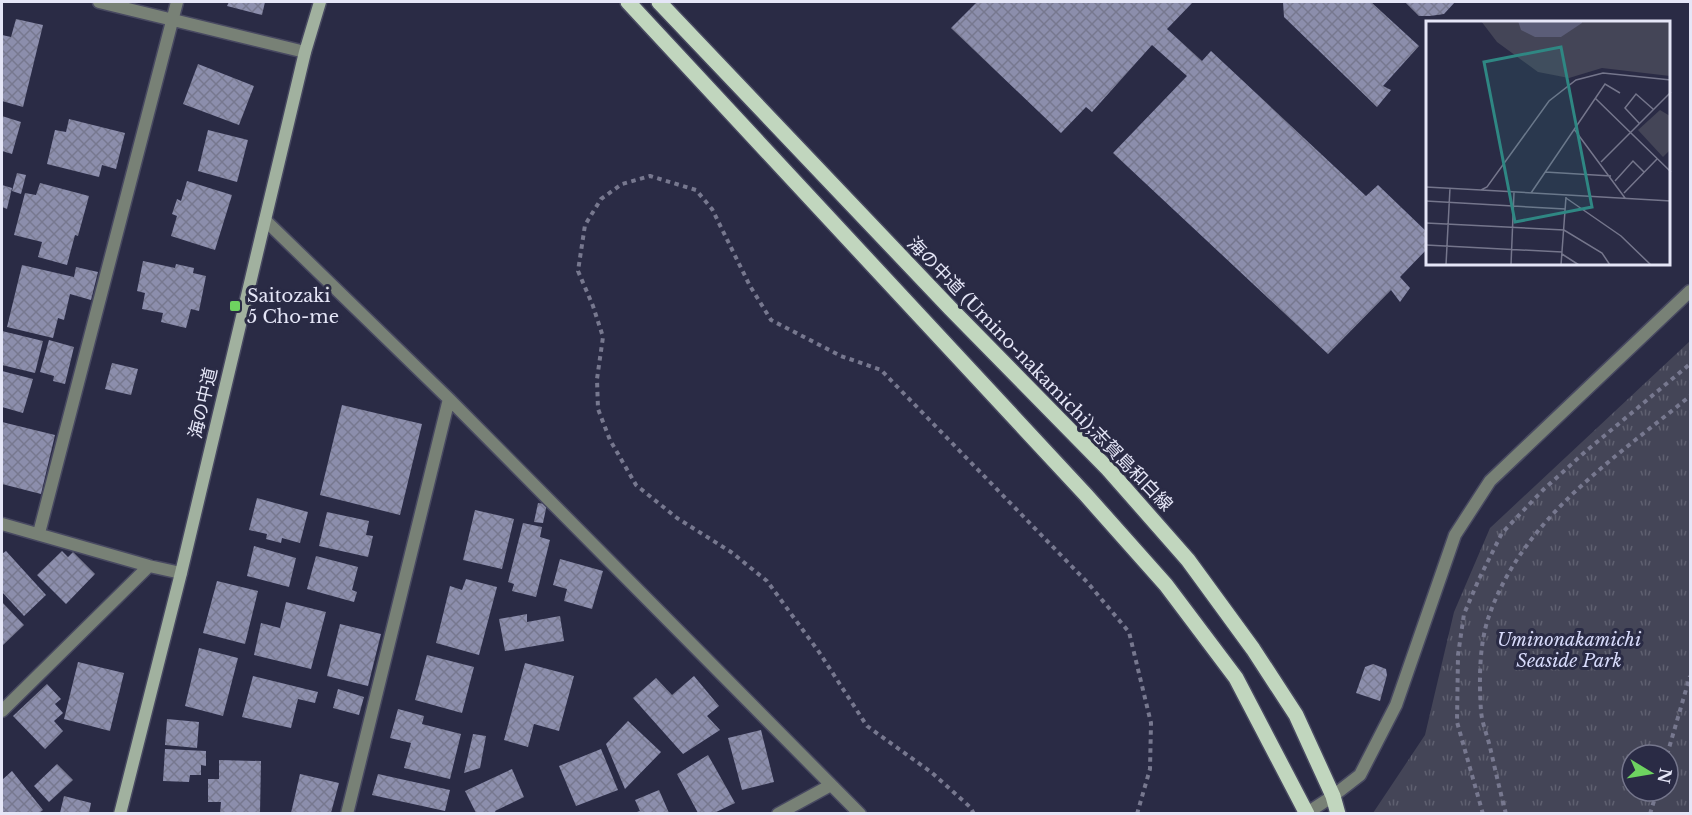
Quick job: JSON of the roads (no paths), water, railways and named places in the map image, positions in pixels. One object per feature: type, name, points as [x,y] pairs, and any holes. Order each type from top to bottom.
[{"type":"main road","points":[[628,2],[1086,495],[1166,585],[1236,678],[1306,813]]},
{"type":"main road","name":"海の中道 (Umino-nakamichi);志賀島和白線","points":[[659,2],[950,308],[1108,469],[1188,560],[1253,649],[1296,715],[1333,796],[1338,813]]},
{"type":"street","points":[[99,2],[305,52]]},
{"type":"street","points":[[39,533],[177,2]]},
{"type":"street","name":"海の中道","points":[[120,813],[181,573],[305,52],[320,2]]},
{"type":"street","points":[[265,220],[449,399],[860,813]]},
{"type":"street","points":[[1306,813],[1360,775],[1396,705],[1455,535],[1490,481],[1690,291]]},
{"type":"street","points":[[347,813],[449,399]]},
{"type":"street","points":[[2,524],[181,573]]},
{"type":"street","points":[[2,711],[149,566]]},
{"type":"street","points":[[778,813],[831,785]]},
{"type":"place","name":"Saitozaki 5 Cho-me","points":[[235,306]]},
{"type":"park label","name":"Uminonakamichi Seaside Park","points":[[1569,650]]}]
